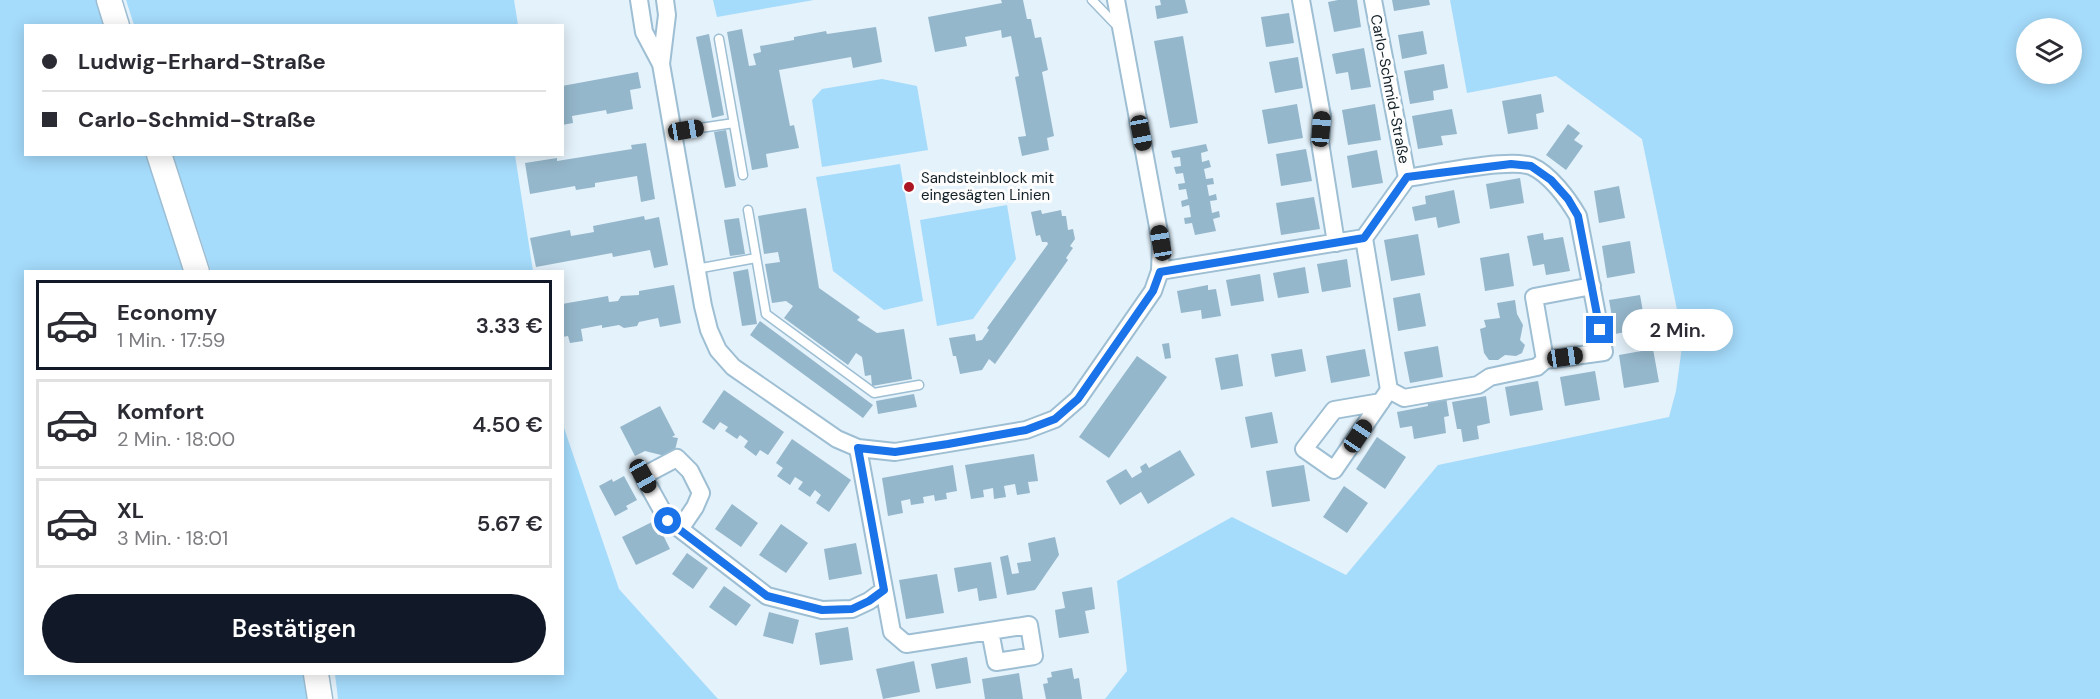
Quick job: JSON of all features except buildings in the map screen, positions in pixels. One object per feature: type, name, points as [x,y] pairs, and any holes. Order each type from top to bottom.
[{"type":"main road","points":[[109,0],[116,24]]},
{"type":"main road","points":[[160,156],[196,270]]},
{"type":"main road","points":[[316,675],[320,699]]},
{"type":"street","points":[[639,0],[644,32],[661,64]]},
{"type":"street","points":[[665,0],[667,15],[661,64],[696,269],[709,330],[718,350],[733,367],[837,439],[858,448],[895,452],[1026,430],[1055,419],[1078,399],[1153,291],[1160,272],[1161,243],[1116,0]]},
{"type":"street","points":[[1301,0],[1322,116],[1320,142],[1336,243]]},
{"type":"street","name":"Carlo-Schmid-Straße","points":[[1364,238],[1407,177],[1373,0]]},
{"type":"street","name":"Carlo-Schmid-Straße","points":[[1385,396],[1334,470],[1304,449],[1334,410],[1385,396],[1404,398],[1478,385],[1490,377],[1537,367],[1545,360],[1604,352],[1578,216],[1568,199],[1551,180],[1531,166],[1511,164],[1407,177]]},
{"type":"street","points":[[1160,272],[1364,238],[1385,396]]},
{"type":"street","points":[[1545,360],[1534,297],[1592,286]]},
{"type":"street","points":[[858,448],[892,632],[906,644],[990,631]]},
{"type":"street","points":[[680,529],[767,596],[822,610],[852,609],[869,601],[884,590]]},
{"type":"lane","points":[[1092,0],[1122,32]]},
{"type":"lane","points":[[718,39],[743,175]]},
{"type":"lane","points":[[673,132],[734,123]]},
{"type":"lane","points":[[748,210],[766,314],[874,393],[919,385]]},
{"type":"lane","points":[[696,269],[756,258]]},
{"type":"shaded area","points":[[0,0],[100,0],[108,24],[24,24],[24,156],[148,156],[185,270],[24,270],[24,675],[307,675],[311,699],[0,699]]},
{"type":"shaded area","points":[[126,0],[514,0],[518,24],[134,24]]},
{"type":"shaded area","points":[[713,0],[814,0],[717,17]]},
{"type":"shaded area","points":[[1450,0],[2100,0],[2100,699],[1105,699],[1127,671],[1117,581],[1232,517],[1346,575],[1438,465],[1669,417],[1676,391],[1683,339],[1642,139],[1556,76],[1467,93]]},
{"type":"shaded area","points":[[882,79],[917,86],[928,150],[822,167],[812,100],[822,89]]},
{"type":"shaded area","points":[[173,156],[515,156],[533,270],[211,270]]},
{"type":"shaded area","points":[[900,164],[923,301],[884,310],[833,271],[816,177]]},
{"type":"shaded area","points":[[1007,205],[1016,259],[973,319],[937,326],[920,220]]},
{"type":"shaded area","points":[[564,428],[619,589],[718,699],[338,699],[335,675],[564,675]]},
{"type":"place","name":"Sandsteinblock mit eingesägten Linien","points":[[909,187]]},
{"type":"route","points":[[668,521],[767,596],[822,610],[852,609],[869,601],[884,590],[858,448],[895,452],[1026,430],[1055,419],[1078,399],[1153,291],[1160,272],[1364,238],[1407,177],[1511,164],[1531,166],[1551,180],[1568,199],[1578,216],[1600,330]]}]
